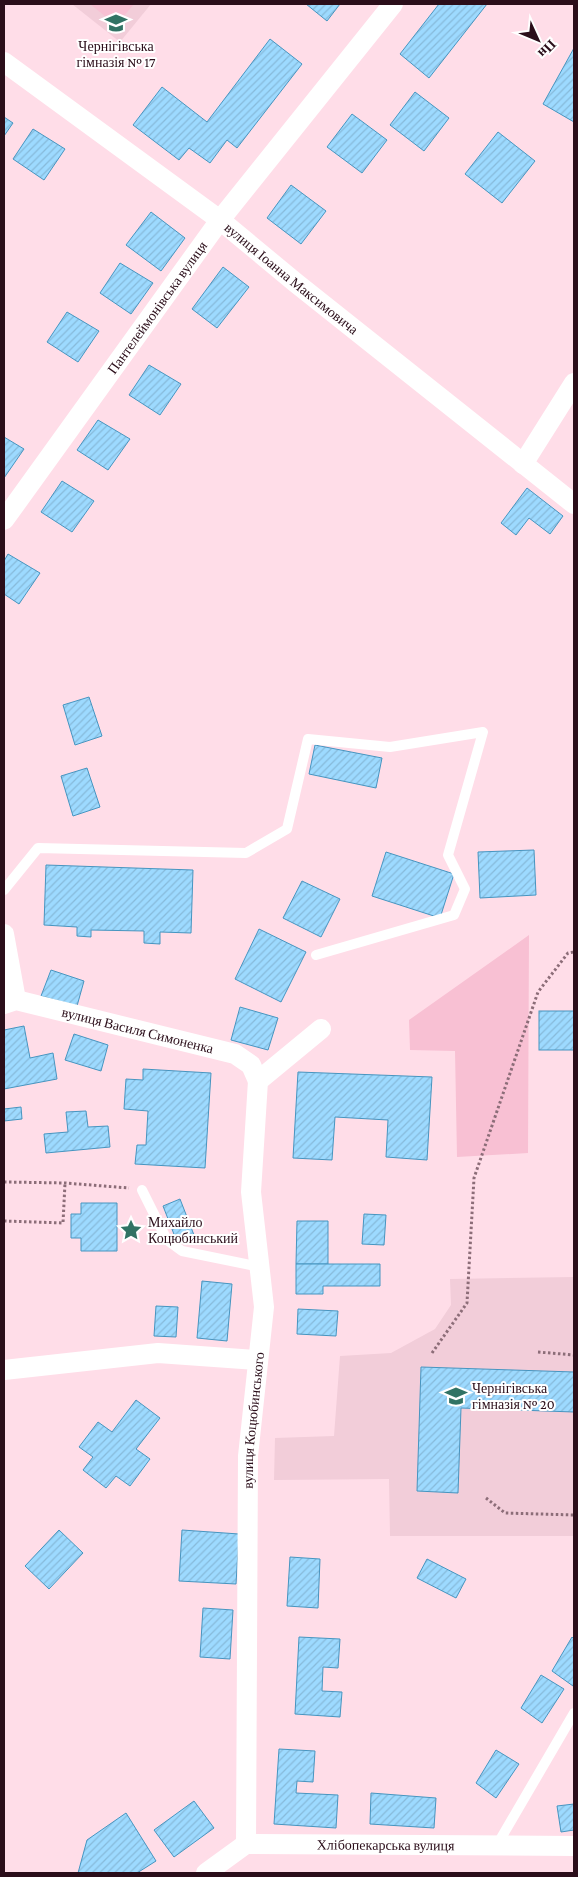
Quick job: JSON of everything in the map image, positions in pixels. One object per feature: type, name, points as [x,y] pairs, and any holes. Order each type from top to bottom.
[{"type":"street","name":"Пантелеймонівська вулиця","points":[[6,513],[220,220],[392,4]]},
{"type":"street","name":"вулиця Іоанна Максимовича","points":[[4,62],[220,220],[296,283],[574,504]]},
{"type":"street","points":[[523,464],[574,383]]},
{"type":"street","points":[[4,934],[10,1002]]},
{"type":"street","name":"вулиця Василя Симоненка","points":[[10,1002],[234,1054],[250,1065],[258,1081]]},
{"type":"street","points":[[258,1081],[321,1029]]},
{"type":"street","name":"вулиця Коцюбинського","points":[[246,1844],[248,1456],[264,1307],[251,1192],[258,1081]]},
{"type":"street","points":[[4,1370],[158,1353],[257,1360]]},
{"type":"street","points":[[206,1873],[246,1844]]},
{"type":"street","name":"Хлібопекарська вулиця","points":[[246,1844],[574,1846]]},
{"type":"lane","points":[[4,890],[38,848],[246,853],[288,829],[308,739],[390,747],[483,732],[448,854],[465,888],[454,915],[316,954]]},
{"type":"lane","points":[[142,1190],[167,1240],[182,1251],[260,1267]]},
{"type":"lane","points":[[497,1846],[574,1713]]},
{"type":"path","points":[[432,1353],[468,1303],[474,1178],[538,992],[568,953],[574,952]]},
{"type":"path","points":[[4,1182],[65,1183],[142,1190]]},
{"type":"path","points":[[4,1221],[63,1223],[65,1183]]},
{"type":"path","points":[[538,1352],[574,1355]]},
{"type":"path","points":[[486,1498],[505,1513],[574,1514]]},
{"type":"shaded area","name":"Чернігівська гімназія № 17","points":[[72,4],[151,4],[120,42]]},
{"type":"shaded area","points":[[90,4],[134,4],[116,25]]},
{"type":"shaded area","points":[[529,935],[528,1153],[457,1157],[455,1051],[410,1050],[409,1020]]},
{"type":"shaded area","name":"Чернігівська гімназія № 20","points":[[574,1277],[574,1536],[390,1536],[389,1479],[274,1480],[275,1438],[334,1436],[340,1356],[391,1353],[435,1329],[451,1305],[450,1279]]},
{"type":"building","points":[[306,4],[340,4],[327,21]]},
{"type":"building","points":[[439,4],[487,4],[429,78],[400,54]]},
{"type":"building","points":[[270,39],[302,64],[237,148],[227,140],[210,163],[189,148],[179,160],[133,125],[162,87],[207,122]]},
{"type":"building","points":[[574,48],[574,122],[543,104]]},
{"type":"building","points":[[415,92],[449,118],[424,151],[390,125]]},
{"type":"building","points":[[352,114],[387,140],[362,173],[327,147]]},
{"type":"building","points":[[4,117],[13,123],[4,136]]},
{"type":"building","points":[[33,129],[65,149],[44,180],[13,159]]},
{"type":"building","points":[[498,132],[535,161],[502,203],[465,174]]},
{"type":"building","points":[[291,185],[326,211],[301,244],[267,218]]},
{"type":"building","points":[[151,212],[185,238],[161,271],[126,245]]},
{"type":"building","points":[[120,263],[153,283],[131,314],[100,293]]},
{"type":"building","points":[[223,267],[249,287],[217,328],[192,309]]},
{"type":"building","points":[[67,312],[99,331],[78,362],[47,342]]},
{"type":"building","points":[[149,365],[181,384],[160,415],[129,395]]},
{"type":"building","points":[[98,420],[130,439],[108,470],[77,450]]},
{"type":"building","points":[[4,437],[24,449],[4,478]]},
{"type":"building","points":[[62,481],[94,501],[72,532],[41,512]]},
{"type":"building","points":[[527,488],[563,516],[550,534],[529,518],[516,535],[501,523]]},
{"type":"building","points":[[8,554],[40,573],[19,604],[4,594],[4,561]]},
{"type":"building","points":[[89,697],[102,736],[75,745],[63,705]]},
{"type":"building","points":[[315,745],[382,758],[376,788],[309,774]]},
{"type":"building","points":[[87,768],[100,807],[73,816],[61,776]]},
{"type":"building","points":[[534,850],[536,895],[480,898],[478,852]]},
{"type":"building","points":[[386,852],[454,874],[440,918],[372,896]]},
{"type":"building","points":[[46,865],[193,870],[191,933],[160,932],[160,944],[144,943],[144,931],[91,930],[91,937],[77,936],[77,927],[44,925]]},
{"type":"building","points":[[302,881],[340,899],[321,937],[283,918]]},
{"type":"building","points":[[259,929],[306,952],[281,1002],[235,979]]},
{"type":"building","points":[[51,970],[84,981],[77,1006],[41,996]]},
{"type":"building","points":[[240,1007],[278,1018],[268,1050],[231,1040]]},
{"type":"building","points":[[539,1011],[574,1011],[574,1050],[539,1050]]},
{"type":"building","points":[[24,1026],[30,1058],[53,1053],[57,1079],[4,1089],[4,1030]]},
{"type":"building","points":[[74,1034],[108,1045],[101,1071],[65,1060]]},
{"type":"building","points":[[143,1069],[211,1073],[205,1168],[135,1164],[137,1145],[146,1145],[148,1111],[124,1109],[126,1079],[143,1080]]},
{"type":"building","points":[[298,1072],[432,1077],[427,1160],[386,1157],[388,1120],[335,1117],[332,1160],[293,1158]]},
{"type":"building","points":[[21,1107],[22,1119],[4,1121],[4,1109]]},
{"type":"building","points":[[86,1111],[88,1127],[108,1126],[110,1147],[46,1153],[44,1134],[68,1132],[66,1112]]},
{"type":"building","points":[[180,1199],[194,1235],[177,1242],[163,1206]]},
{"type":"building","points":[[81,1203],[117,1203],[117,1251],[81,1251],[81,1238],[71,1238],[71,1214],[81,1214]]},
{"type":"building","points":[[364,1214],[386,1215],[384,1245],[362,1244]]},
{"type":"building","points":[[297,1221],[328,1221],[328,1264],[296,1264]]},
{"type":"building","points":[[296,1264],[380,1264],[380,1286],[323,1286],[323,1294],[296,1294]]},
{"type":"building","points":[[202,1281],[232,1284],[227,1341],[197,1338]]},
{"type":"building","points":[[156,1306],[178,1307],[176,1337],[154,1336]]},
{"type":"building","points":[[298,1309],[338,1311],[336,1336],[297,1334]]},
{"type":"building","points":[[421,1367],[574,1372],[574,1412],[461,1408],[458,1493],[417,1491]]},
{"type":"building","points":[[136,1400],[160,1418],[136,1449],[150,1459],[130,1486],[116,1476],[106,1488],[83,1470],[93,1457],[79,1447],[98,1422],[112,1432]]},
{"type":"building","points":[[59,1530],[83,1553],[49,1589],[25,1566]]},
{"type":"building","points":[[182,1530],[239,1534],[236,1584],[179,1581]]},
{"type":"building","points":[[290,1557],[320,1559],[318,1608],[287,1606]]},
{"type":"building","points":[[427,1559],[466,1579],[456,1598],[417,1578]]},
{"type":"building","points":[[203,1608],[233,1610],[230,1659],[200,1657]]},
{"type":"building","points":[[299,1637],[340,1639],[338,1668],[323,1667],[322,1691],[342,1692],[340,1717],[295,1714]]},
{"type":"building","points":[[572,1637],[574,1639],[573,1686],[552,1671]]},
{"type":"building","points":[[541,1675],[564,1689],[542,1723],[521,1708]]},
{"type":"building","points":[[279,1749],[315,1751],[313,1782],[297,1781],[296,1793],[338,1795],[336,1828],[274,1824]]},
{"type":"building","points":[[496,1750],[519,1764],[496,1798],[476,1783]]},
{"type":"building","points":[[371,1793],[436,1798],[434,1828],[370,1824]]},
{"type":"building","points":[[194,1801],[214,1828],[174,1857],[154,1830]]},
{"type":"building","points":[[574,1804],[574,1830],[561,1832],[557,1806]]},
{"type":"building","points":[[126,1813],[156,1861],[137,1873],[78,1873],[87,1840]]},
{"type":"place","name":"Чернігівська гімназія № 17","points":[[116,23]]},
{"type":"place","name":"Михайло Коцюбинський","points":[[131,1230]]},
{"type":"place","name":"Чернігівська гімназія № 20","points":[[456,1396]]}]
